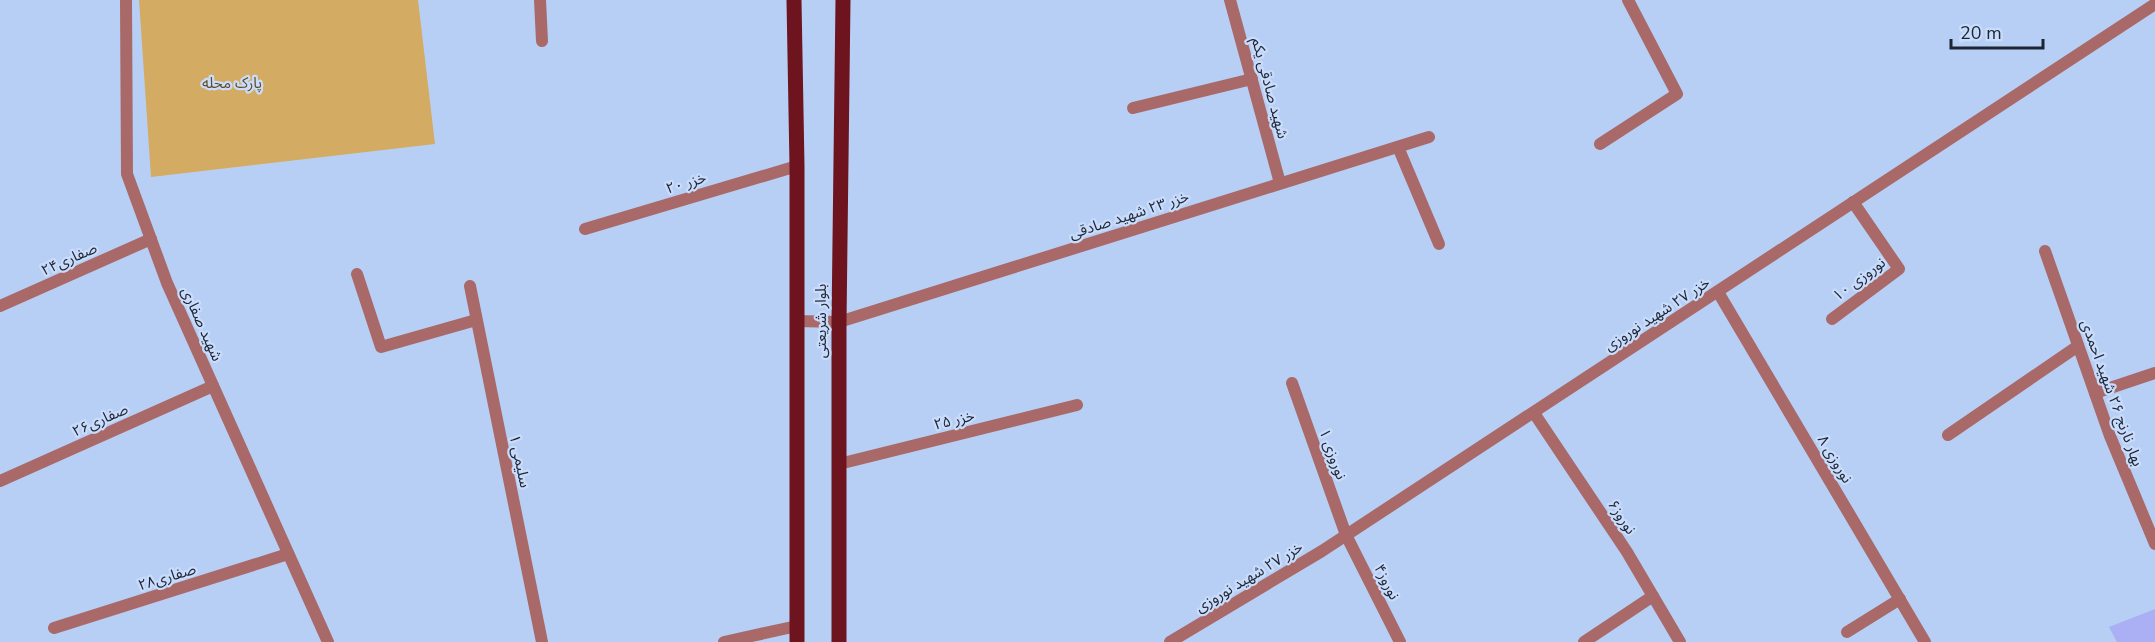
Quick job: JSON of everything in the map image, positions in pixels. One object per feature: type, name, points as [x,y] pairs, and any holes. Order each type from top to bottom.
[{"type":"main road","name":"بلوار شریعتی","points":[[794,0],[797,642]]},
{"type":"main road","name":"بلوار شریعتی","points":[[839,642],[839,322],[843,0]]},
{"type":"street","name":"شهید صفاری","points":[[126,0],[127,174],[167,283],[328,642]]},
{"type":"street","points":[[540,0],[542,40]]},
{"type":"street","name":"شهید صادقی یکم","points":[[1230,0],[1280,183]]},
{"type":"street","points":[[1600,144],[1677,94],[1628,0]]},
{"type":"street","name":"خزر ۲۷ شهید نوروزی","points":[[1170,642],[1346,535],[1534,413],[2154,2]]},
{"type":"street","points":[[1133,108],[1252,79]]},
{"type":"street","name":"خزر ۲۳ شهید صادقی","points":[[797,321],[839,322],[1429,137]]},
{"type":"street","points":[[1398,147],[1439,244]]},
{"type":"street","name":"خزر ۲۰","points":[[585,229],[796,166]]},
{"type":"street","name":"نوروزی ۱۰","points":[[1832,319],[1899,269],[1853,202]]},
{"type":"street","name":"صفاری۲۴","points":[[0,306],[151,239]]},
{"type":"street","name":"بهار نارنج ۲۶ شهید احمدی","points":[[2045,252],[2110,436],[2154,538]]},
{"type":"street","points":[[357,274],[381,347],[476,320]]},
{"type":"street","name":"سلیمی ۱","points":[[470,285],[542,642]]},
{"type":"street","name":"نوروزی ۸","points":[[1718,292],[1926,642]]},
{"type":"street","points":[[1948,435],[2078,346]]},
{"type":"street","points":[[2095,393],[2155,373]]},
{"type":"street","name":"نوروزی ۱","points":[[1292,383],[1346,535]]},
{"type":"street","name":"صفاری۲۶","points":[[0,481],[213,386]]},
{"type":"street","name":"خزر ۲۵","points":[[839,464],[1077,405]]},
{"type":"street","name":"نوروز۶","points":[[1534,413],[1627,552],[1680,642]]},
{"type":"street","name":"نوروز۴","points":[[1346,535],[1400,642]]},
{"type":"street","name":"صفاری۲۸","points":[[54,628],[288,554]]},
{"type":"street","points":[[1584,642],[1653,596]]},
{"type":"street","points":[[1847,632],[1900,599]]},
{"type":"street","points":[[724,642],[797,626]]},
{"type":"green space","name":"پارک محله","points":[[139,0],[418,0],[435,144],[151,177]]},
{"type":"building","points":[[2155,609],[2155,642],[2117,642],[2109,627]]}]
